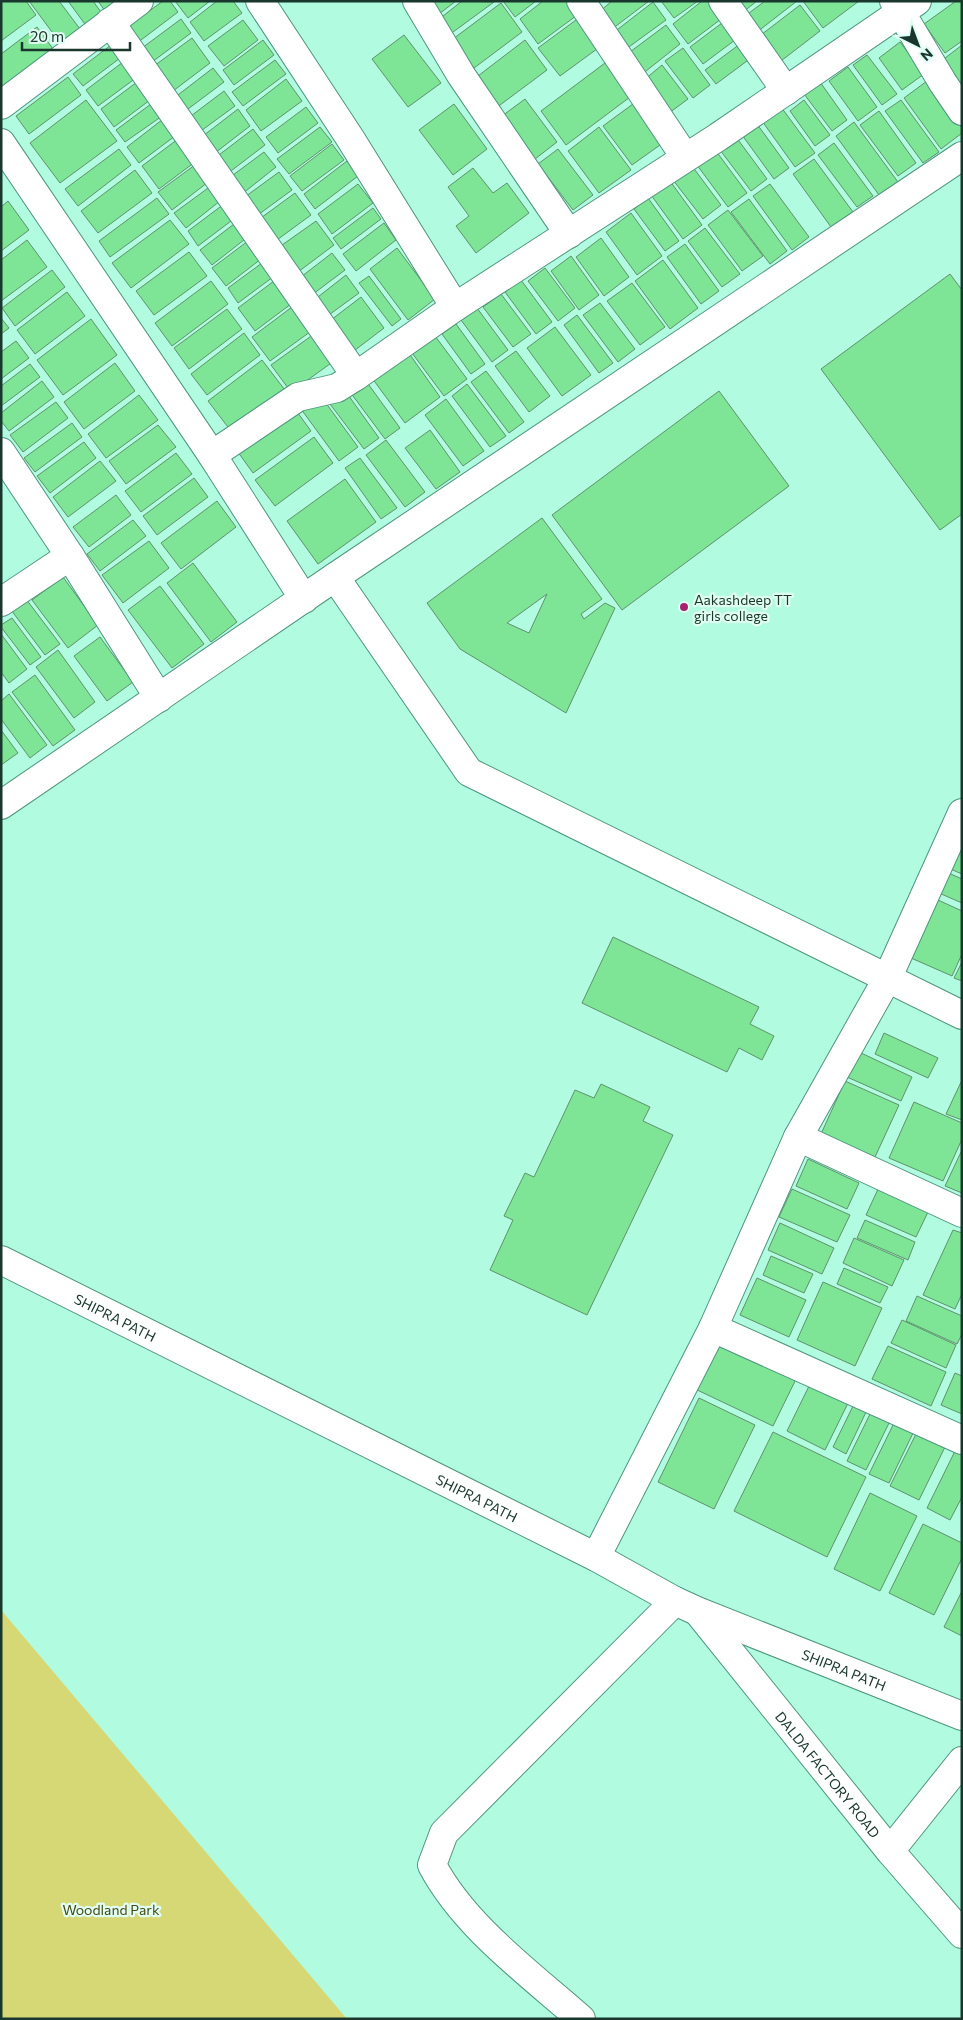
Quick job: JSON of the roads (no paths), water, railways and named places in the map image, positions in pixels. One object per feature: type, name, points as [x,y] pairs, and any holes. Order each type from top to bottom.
[{"type":"street","points":[[1,105],[139,1]]},
{"type":"street","points":[[260,1],[350,138],[455,308]]},
{"type":"street","points":[[417,1],[461,75],[568,234]]},
{"type":"street","points":[[581,1],[685,157]]},
{"type":"street","points":[[723,1],[786,90]]},
{"type":"street","points":[[212,455],[298,397],[337,388],[356,376],[455,308],[718,137],[904,5],[942,83],[962,111]]},
{"type":"street","points":[[110,22],[356,376]]},
{"type":"street","points":[[1,142],[212,455],[304,599]]},
{"type":"street","points":[[1,805],[335,577],[962,156]]},
{"type":"street","points":[[1,452],[70,556],[159,698]]},
{"type":"street","points":[[1,602],[70,556]]},
{"type":"street","points":[[335,577],[469,772],[962,1015]]},
{"type":"street","points":[[596,1557],[713,1328],[798,1137],[887,979],[962,813]]},
{"type":"street","points":[[798,1137],[962,1213]]},
{"type":"street","name":"SHIPRA PATH","points":[[1,1260],[596,1557],[686,1606],[962,1716]]},
{"type":"street","points":[[713,1328],[962,1440]]},
{"type":"street","points":[[581,2019],[472,1922],[443,1885],[432,1865],[444,1833],[686,1606]]},
{"type":"street","name":"DALDA FACTORY ROAD","points":[[686,1606],[890,1851],[962,1934]]},
{"type":"street","points":[[890,1851],[962,1760]]},
{"type":"place","name":"Aakashdeep TT girls college","points":[[684,607]]},
{"type":"park label","name":"Woodland Park","points":[[111,1909]]}]
